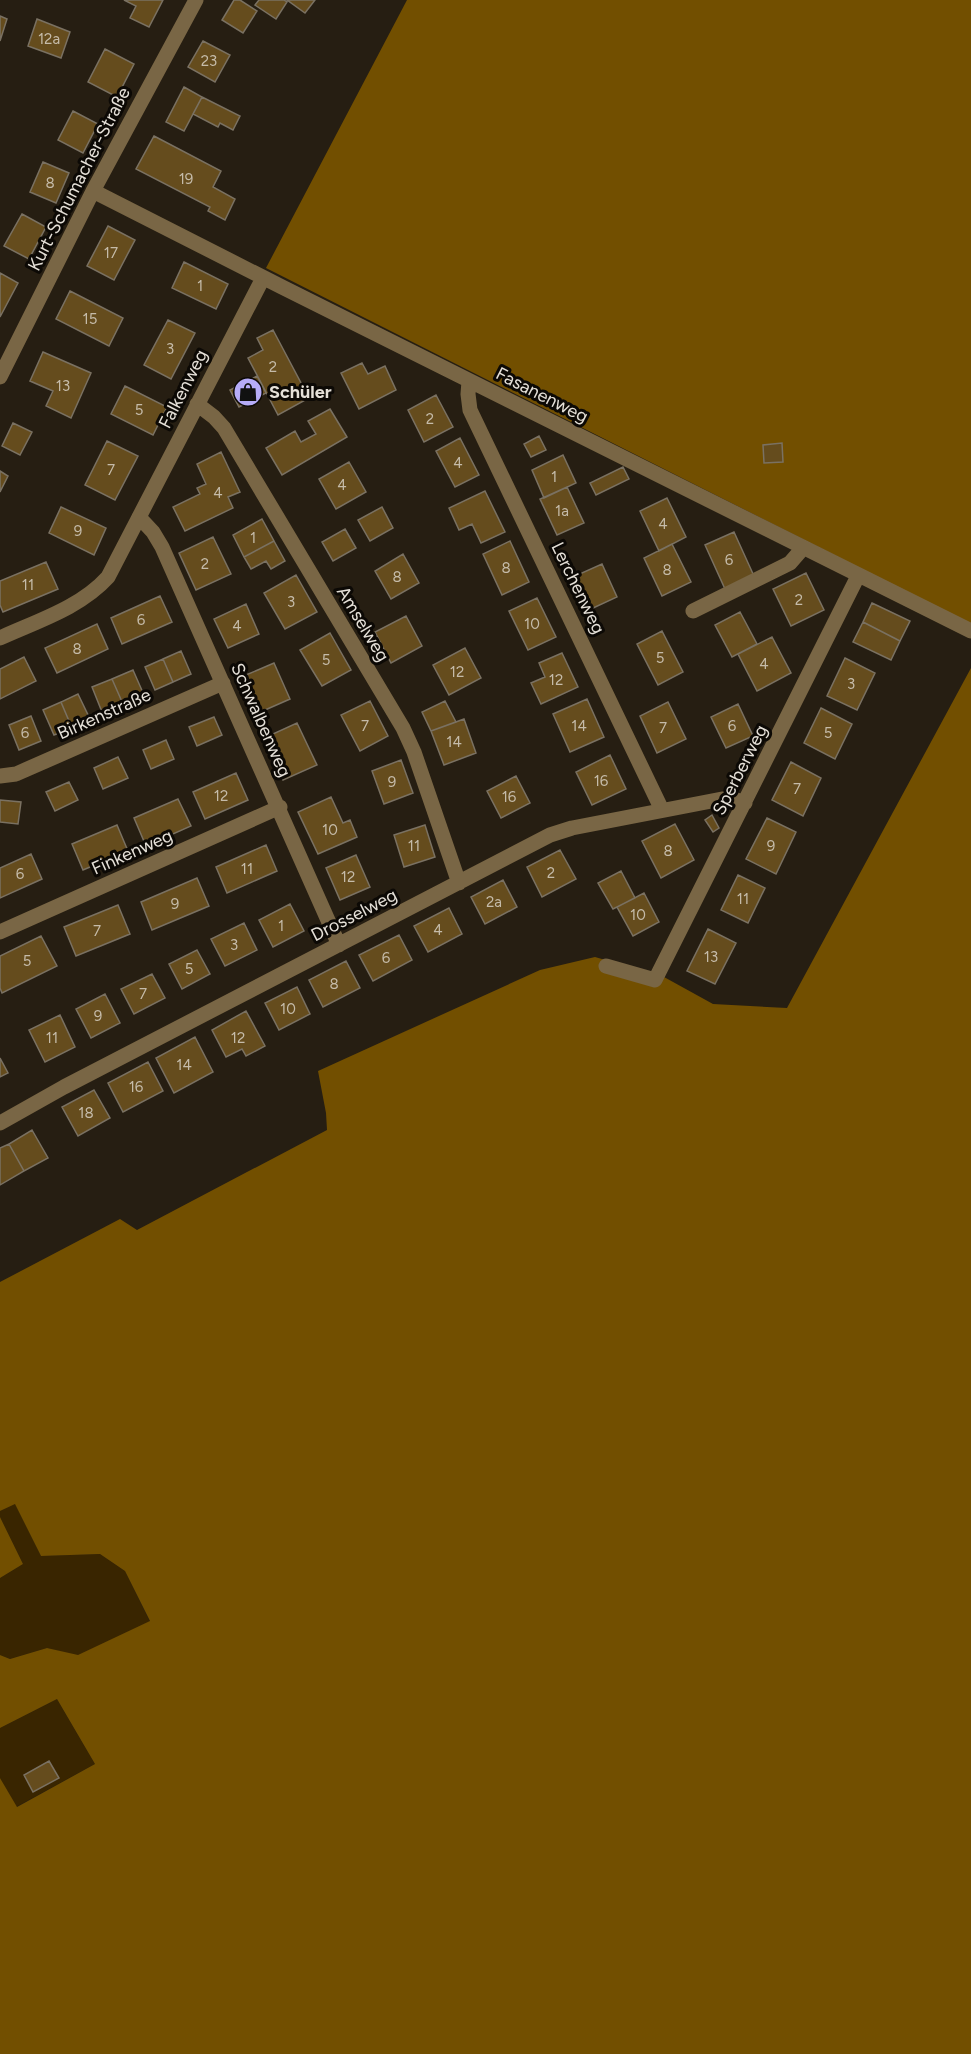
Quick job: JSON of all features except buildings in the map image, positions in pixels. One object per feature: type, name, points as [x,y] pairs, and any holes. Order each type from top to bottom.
[{"type":"street","name":"Kurt-Schumacher-Straße","points":[[0,377],[93,191],[196,0]]},
{"type":"street","points":[[93,191],[262,278]]},
{"type":"street","name":"Fasanenweg","points":[[262,278],[971,632]]},
{"type":"street","name":"Falkenweg","points":[[0,638],[72,605],[98,588],[108,577],[262,278]]},
{"type":"street","name":"Lerchenweg","points":[[469,381],[470,410],[662,810]]},
{"type":"street","name":"Amselweg","points":[[197,404],[224,428],[403,728],[414,752],[459,883]]},
{"type":"street","name":"Schwalbenweg","points":[[139,517],[153,532],[162,547],[280,807],[339,945]]},
{"type":"street","points":[[693,611],[790,563],[803,548]]},
{"type":"street","name":"Sperberweg","points":[[606,966],[655,980],[858,576]]},
{"type":"street","name":"Birkenstraße","points":[[0,776],[16,774],[223,683]]},
{"type":"street","name":"Drosselweg","points":[[0,1123],[64,1087],[550,835],[572,828],[722,799],[745,802]]},
{"type":"street","name":"Finkenweg","points":[[0,933],[280,807]]},
{"type":"shaded area","points":[[407,0],[971,0],[971,624],[266,268]]},
{"type":"shaded area","points":[[971,668],[971,2054],[0,2054],[0,1778],[17,1807],[95,1764],[57,1699],[0,1728],[0,1655],[10,1659],[47,1648],[78,1655],[150,1621],[125,1571],[100,1554],[41,1556],[15,1504],[0,1511],[0,1282],[120,1219],[137,1230],[327,1130],[318,1071],[540,970],[595,957],[664,977],[713,1004],[787,1008]]},
{"type":"shaded area","points":[[15,1503],[41,1556],[100,1554],[125,1571],[150,1622],[78,1656],[47,1648],[10,1659],[0,1655],[0,1578],[23,1564],[0,1517],[0,1511]]},
{"type":"shaded area","points":[[0,1517],[23,1564],[0,1578]]},
{"type":"shaded area","points":[[57,1699],[95,1764],[16,1807],[0,1778],[0,1728]]},
{"type":"place","name":"Schüler","points":[[248,392]]}]
